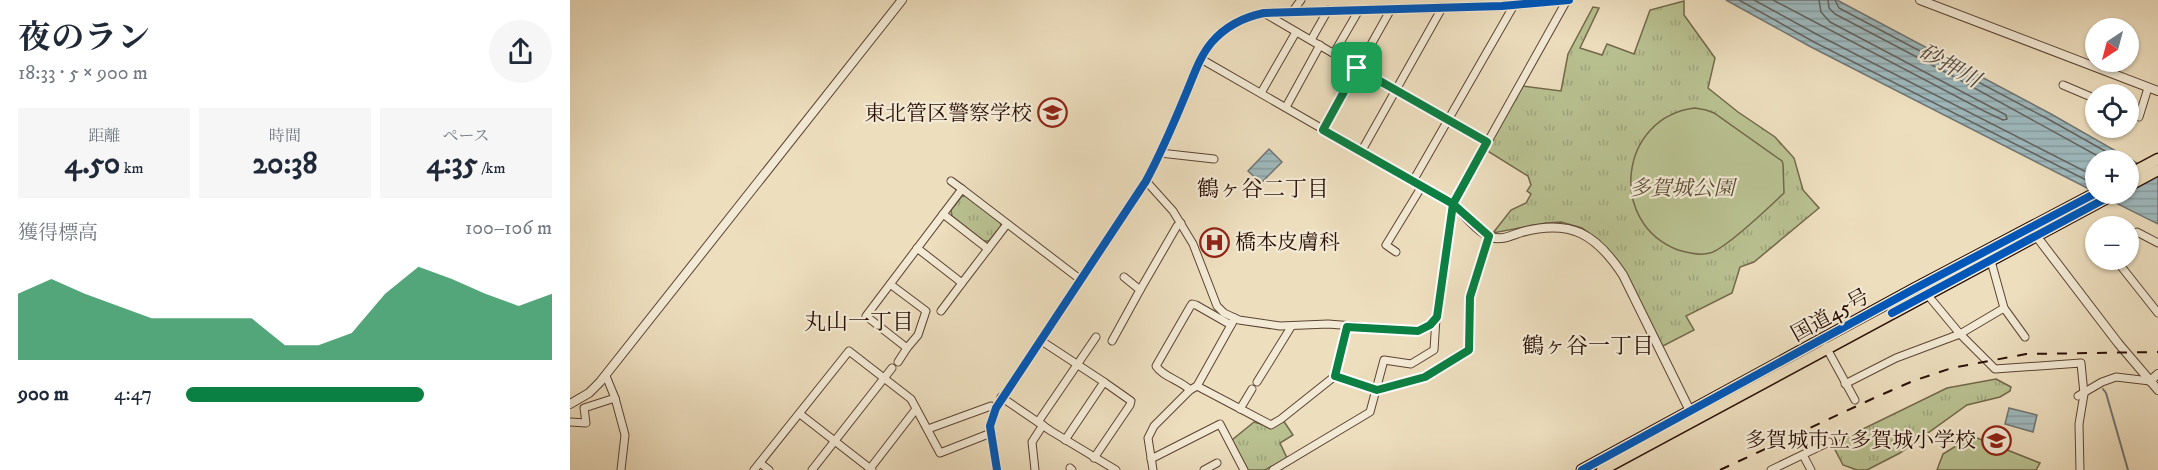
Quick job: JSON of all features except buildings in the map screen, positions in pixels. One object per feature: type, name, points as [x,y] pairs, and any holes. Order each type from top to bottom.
[{"type":"highway","points":[[2139,171],[2155,164]]},
{"type":"highway","points":[[2139,177],[2155,164]]},
{"type":"highway","name":"国道45号","points":[[1602,470],[1692,416],[2085,203]]},
{"type":"highway","name":"国道45号","points":[[1924,290],[1990,261],[2034,232]]},
{"type":"highway","name":"国道45号","points":[[1582,470],[1692,416]]},
{"type":"street","points":[[570,404],[589,393],[606,376],[902,0]]},
{"type":"street","points":[[1292,12],[1301,0]]},
{"type":"street","points":[[997,470],[990,426],[1001,397],[1146,181],[1201,59],[1212,42],[1229,27],[1249,16],[1264,13],[1442,8],[1466,4],[1514,5],[1568,0]]},
{"type":"street","points":[[1273,470],[1370,412],[1384,360],[1411,364],[1434,351],[1453,204],[1568,0]]},
{"type":"street","points":[[1920,0],[2158,91]]},
{"type":"street","points":[[1413,181],[1514,5]]},
{"type":"street","points":[[1361,152],[1442,8]]},
{"type":"street","points":[[1323,130],[1391,9]]},
{"type":"street","points":[[1311,40],[1328,10]]},
{"type":"street","points":[[1334,53],[1359,10]]},
{"type":"street","points":[[1264,13],[1487,142]]},
{"type":"street","points":[[1261,93],[1296,32]]},
{"type":"street","points":[[1286,107],[1320,45]]},
{"type":"street","points":[[1201,59],[1453,204],[1489,236],[1505,238],[1535,228],[1556,226],[1578,231],[1600,246],[1623,275],[1692,416]]},
{"type":"street","points":[[2063,85],[2085,94]]},
{"type":"street","points":[[2139,117],[2148,88]]},
{"type":"street","points":[[1160,153],[1214,159]]},
{"type":"street","points":[[951,181],[1081,280]]},
{"type":"street","points":[[1146,181],[1181,223],[1193,244],[1217,306],[1233,322]]},
{"type":"street","points":[[1396,252],[1386,245],[1422,186]]},
{"type":"street","points":[[907,348],[866,316],[962,189]]},
{"type":"street","points":[[943,214],[988,249]]},
{"type":"street","points":[[1112,341],[1177,226],[1181,223]]},
{"type":"street","points":[[940,311],[1007,224]]},
{"type":"street","points":[[2034,232],[2158,390]]},
{"type":"street","points":[[2139,233],[2158,243]]},
{"type":"street","points":[[1335,376],[1377,390],[1425,377],[1469,350],[1470,297],[1489,236]]},
{"type":"street","points":[[917,248],[962,283]]},
{"type":"street","points":[[1990,261],[2004,308],[2025,337]]},
{"type":"street","points":[[2124,270],[2158,313]]},
{"type":"street","points":[[1124,277],[1140,290]]},
{"type":"street","points":[[812,470],[918,335],[926,311],[890,284]]},
{"type":"street","points":[[1924,290],[1960,334],[1995,369],[2081,363],[2080,470]]},
{"type":"street","points":[[1190,390],[1181,381],[1159,370],[1156,366],[1190,307],[1196,305],[1233,322],[1291,327],[1311,324],[1418,331],[1430,325],[1437,317]]},
{"type":"street","points":[[1845,384],[1896,358],[1960,334],[2004,308]]},
{"type":"street","points":[[1153,470],[1148,438],[1154,426],[1190,390],[1197,386],[1233,322]]},
{"type":"street","points":[[1240,409],[1291,327]]},
{"type":"street","points":[[1197,386],[1270,425],[1281,419],[1335,376],[1347,327]]},
{"type":"street","points":[[1035,470],[1032,441],[1076,365],[1096,337]]},
{"type":"street","points":[[1040,340],[1131,401],[1094,458]]},
{"type":"street","points":[[1824,344],[1854,400]]},
{"type":"street","points":[[754,470],[849,351],[911,399],[940,453],[991,433]]},
{"type":"street","points":[[2150,381],[2158,374]]},
{"type":"street","points":[[606,376],[615,398],[625,435],[621,470]]},
{"type":"street","points":[[2081,395],[2102,382],[2122,376],[2150,381]]},
{"type":"street","points":[[1065,440],[1104,382]]},
{"type":"street","points":[[1001,397],[1065,440],[1116,470]]},
{"type":"street","points":[[570,422],[586,423],[584,408],[615,398]]},
{"type":"street","points":[[928,429],[991,406],[996,408]]},
{"type":"street","points":[[800,414],[870,469],[916,409]]},
{"type":"street","points":[[1151,459],[1220,424],[1244,470]]},
{"type":"street","points":[[1771,470],[1829,442]]},
{"type":"street","points":[[1803,455],[1811,470]]},
{"type":"street","points":[[760,463],[769,470]]},
{"type":"street","points":[[1204,470],[1217,464]]},
{"type":"green space","name":"多賀城公園","points":[[1684,1],[1684,15],[1715,58],[1708,88],[1775,137],[1794,158],[1803,190],[1819,208],[1754,262],[1740,267],[1732,293],[1686,316],[1694,330],[1661,347],[1600,241],[1582,228],[1561,222],[1493,233],[1511,210],[1526,203],[1531,194],[1527,191],[1531,185],[1528,176],[1486,150],[1523,86],[1561,91],[1568,54],[1593,7],[1599,8],[1580,48],[1602,55],[1607,44],[1634,54],[1650,10]]},
{"type":"green space","points":[[1695,108],[1714,113],[1782,161],[1783,164],[1784,193],[1727,243],[1717,250],[1702,254],[1678,250],[1655,237],[1640,218],[1632,196],[1631,172],[1638,150],[1650,130],[1670,116]]},
{"type":"green space","points":[[962,196],[967,196],[1000,221],[1001,226],[989,241],[984,241],[952,216],[951,210]]},
{"type":"green space","points":[[1996,379],[2011,387],[2010,391],[2000,397],[1967,405],[1900,453],[1867,470],[1857,470],[1843,465],[1832,444],[1947,388]]},
{"type":"green space","points":[[1283,420],[1293,435],[1280,443],[1287,458],[1265,470],[1248,470],[1232,440],[1254,422],[1271,427]]},
{"type":"green space","points":[[1972,436],[2040,463],[2036,470],[1937,470],[1943,454]]},
{"type":"water","name":"砂押川","points":[[1726,0],[1837,0],[2051,114],[2085,133],[2085,138],[2093,138],[2114,150],[2085,150],[2085,187],[1811,47]]},
{"type":"water","points":[[1269,149],[1282,162],[1261,183],[1248,171]]},
{"type":"water","points":[[2139,164],[2158,175],[2158,224],[2118,204],[2139,204]]},
{"type":"water","points":[[2009,408],[2037,415],[2033,432],[2005,424]]},
{"type":"waterway","points":[[2103,389],[2128,470]]},
{"type":"railway","points":[[1720,470],[1874,398],[1913,381],[1952,368],[2026,354],[2158,352]]},
{"type":"cycle path","points":[[997,470],[990,426],[996,408],[1146,181],[1167,139],[1200,61],[1207,48],[1223,31],[1242,20],[1264,13],[1502,6],[1569,0]]},
{"type":"cycle path","points":[[1582,470],[2085,199]]},
{"type":"cycle path","points":[[1892,313],[2095,204]]},
{"type":"place","name":"東北管区警察学校","points":[[1053,113]]},
{"type":"place","name":"橋本皮膚科","points":[[1214,242]]},
{"type":"place","name":"多賀城市立多賀城小学校","points":[[1997,440]]},
{"type":"district","name":"鶴ヶ谷二丁目","points":[[1263,188]]},
{"type":"district","name":"丸山一丁目","points":[[859,321]]},
{"type":"district","name":"鶴ヶ谷一丁目","points":[[1588,345]]},
{"type":"route","points":[[1357,68],[1323,130],[1453,204],[1489,236],[1470,297],[1469,350],[1425,377],[1377,390],[1335,376],[1347,327],[1418,331],[1430,325],[1437,317],[1453,204],[1487,142],[1357,68]]}]
